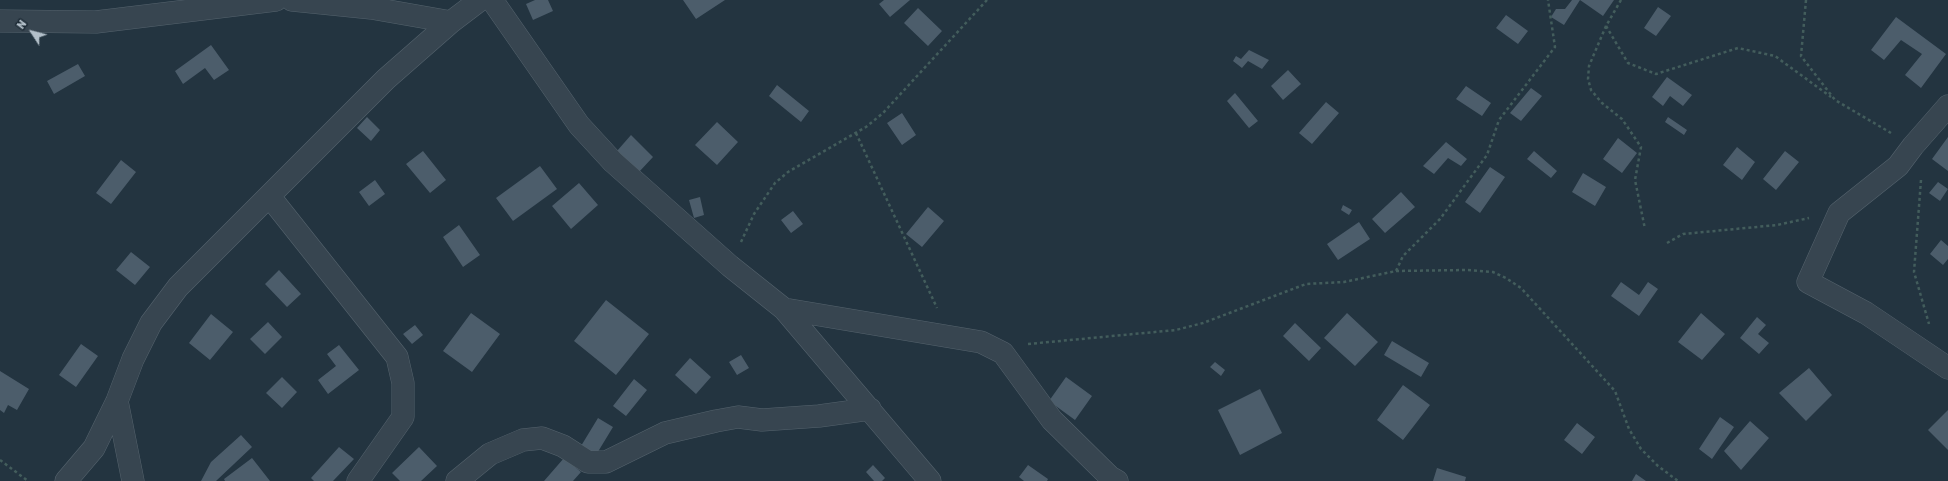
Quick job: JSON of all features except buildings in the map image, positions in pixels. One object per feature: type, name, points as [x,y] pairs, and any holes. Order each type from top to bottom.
[{"type":"street","points":[[0,21],[96,22],[276,0]]},
{"type":"street","points":[[292,0],[371,8],[450,22]]},
{"type":"street","points":[[66,481],[94,448],[117,401],[133,359],[156,317],[178,287],[270,197],[386,79],[450,22],[480,0]]},
{"type":"street","points":[[492,0],[579,125],[614,162],[730,266],[784,309],[930,481]]},
{"type":"street","points":[[1948,106],[1913,146],[1898,166],[1839,213],[1808,282],[1866,313],[1948,368]]},
{"type":"street","points":[[270,197],[398,357],[403,383],[403,417],[358,481]]},
{"type":"street","points":[[784,309],[981,342],[1003,353],[1052,420],[1110,480]]},
{"type":"street","points":[[117,401],[133,481]]},
{"type":"street","points":[[457,481],[490,454],[522,440],[542,438],[563,446],[588,462],[606,462],[665,433],[716,421],[738,417],[762,420],[819,416],[870,409]]},
{"type":"path","points":[[730,266],[754,214],[775,183],[788,172],[856,133],[883,114],[901,97],[987,0]]},
{"type":"path","points":[[1396,271],[1403,256],[1440,219],[1487,155],[1499,120],[1555,47],[1548,0]]},
{"type":"path","points":[[1621,0],[1606,26],[1589,66],[1588,79],[1592,90],[1602,103],[1622,119],[1641,147],[1634,180],[1645,229]]},
{"type":"path","points":[[1606,26],[1628,63],[1656,74],[1738,48],[1775,56],[1834,100]]},
{"type":"path","points":[[856,133],[950,336]]},
{"type":"path","points":[[1003,353],[1034,342],[1176,330],[1203,323],[1306,284],[1344,282],[1396,271],[1467,270],[1493,272],[1506,278],[1521,288],[1615,391],[1629,429],[1641,449],[1658,466],[1678,481]]},
{"type":"path","points":[[0,460],[28,481]]}]
